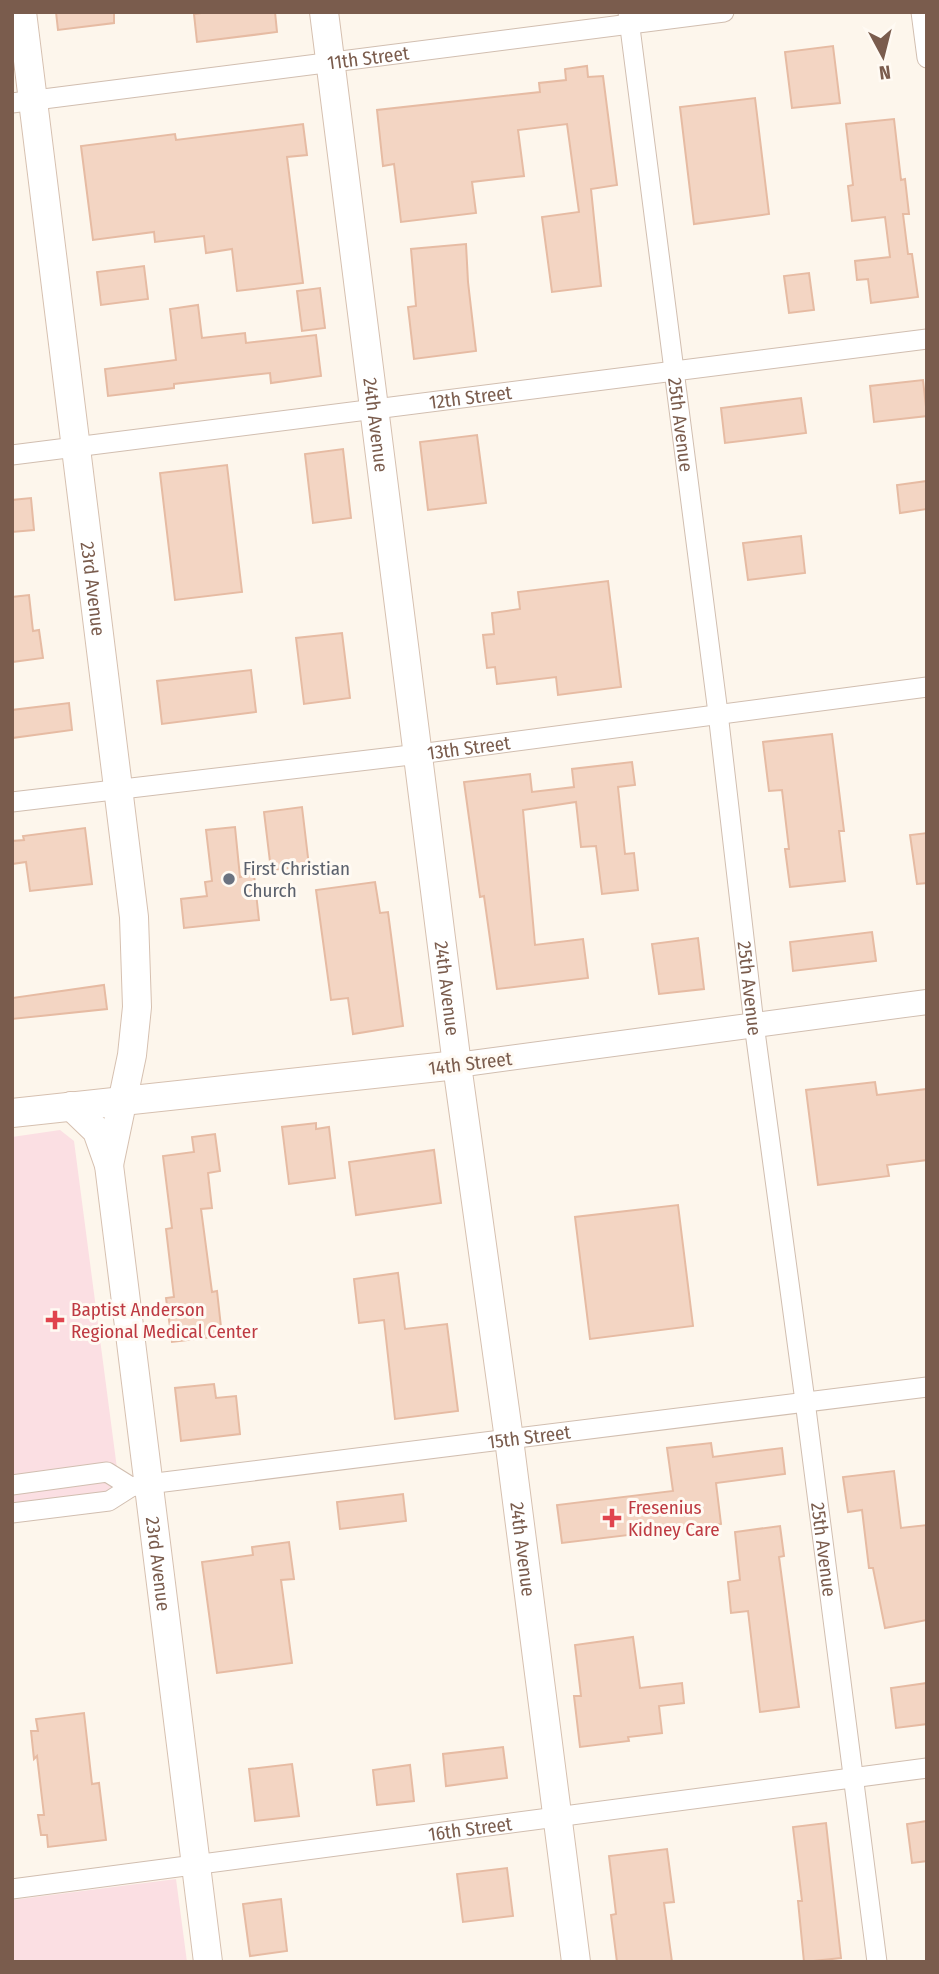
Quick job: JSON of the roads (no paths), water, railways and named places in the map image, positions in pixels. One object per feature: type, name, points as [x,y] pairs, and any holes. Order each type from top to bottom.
[{"type":"main road","name":"23rd Avenue","points":[[22,12],[23,102],[76,448],[134,917],[137,1007],[133,1043],[109,1165]]},
{"type":"main road","name":"24th Avenue","points":[[324,12],[457,1065],[509,1439],[576,1962]]},
{"type":"main road","name":"14th Street","points":[[12,1113],[457,1065]]},
{"type":"main road","name":"23rd Avenue","points":[[71,1106],[97,1131],[109,1165],[140,1485],[208,1962]]},
{"type":"street","name":"11th Street","points":[[23,102],[629,18],[724,12]]},
{"type":"street","points":[[921,12],[927,58]]},
{"type":"street","name":"25th Avenue","points":[[629,18],[718,713],[754,1024],[806,1401],[877,1962]]},
{"type":"street","name":"12th Street","points":[[12,455],[927,339]]},
{"type":"street","name":"13th Street","points":[[12,803],[419,754],[927,687]]},
{"type":"street","name":"14th Street","points":[[457,1065],[927,1002]]},
{"type":"street","name":"15th Street","points":[[12,1513],[109,1501],[140,1485],[927,1387]]},
{"type":"street","points":[[12,1485],[107,1472],[140,1485]]},
{"type":"street","name":"16th Street","points":[[12,1889],[927,1768]]},
{"type":"place","name":"First Christian Church","points":[[229,879]]},
{"type":"place","name":"Baptist Anderson Regional Medical Center","points":[[55,1320]]},
{"type":"place","name":"Fresenius Kidney Care","points":[[612,1518]]}]
